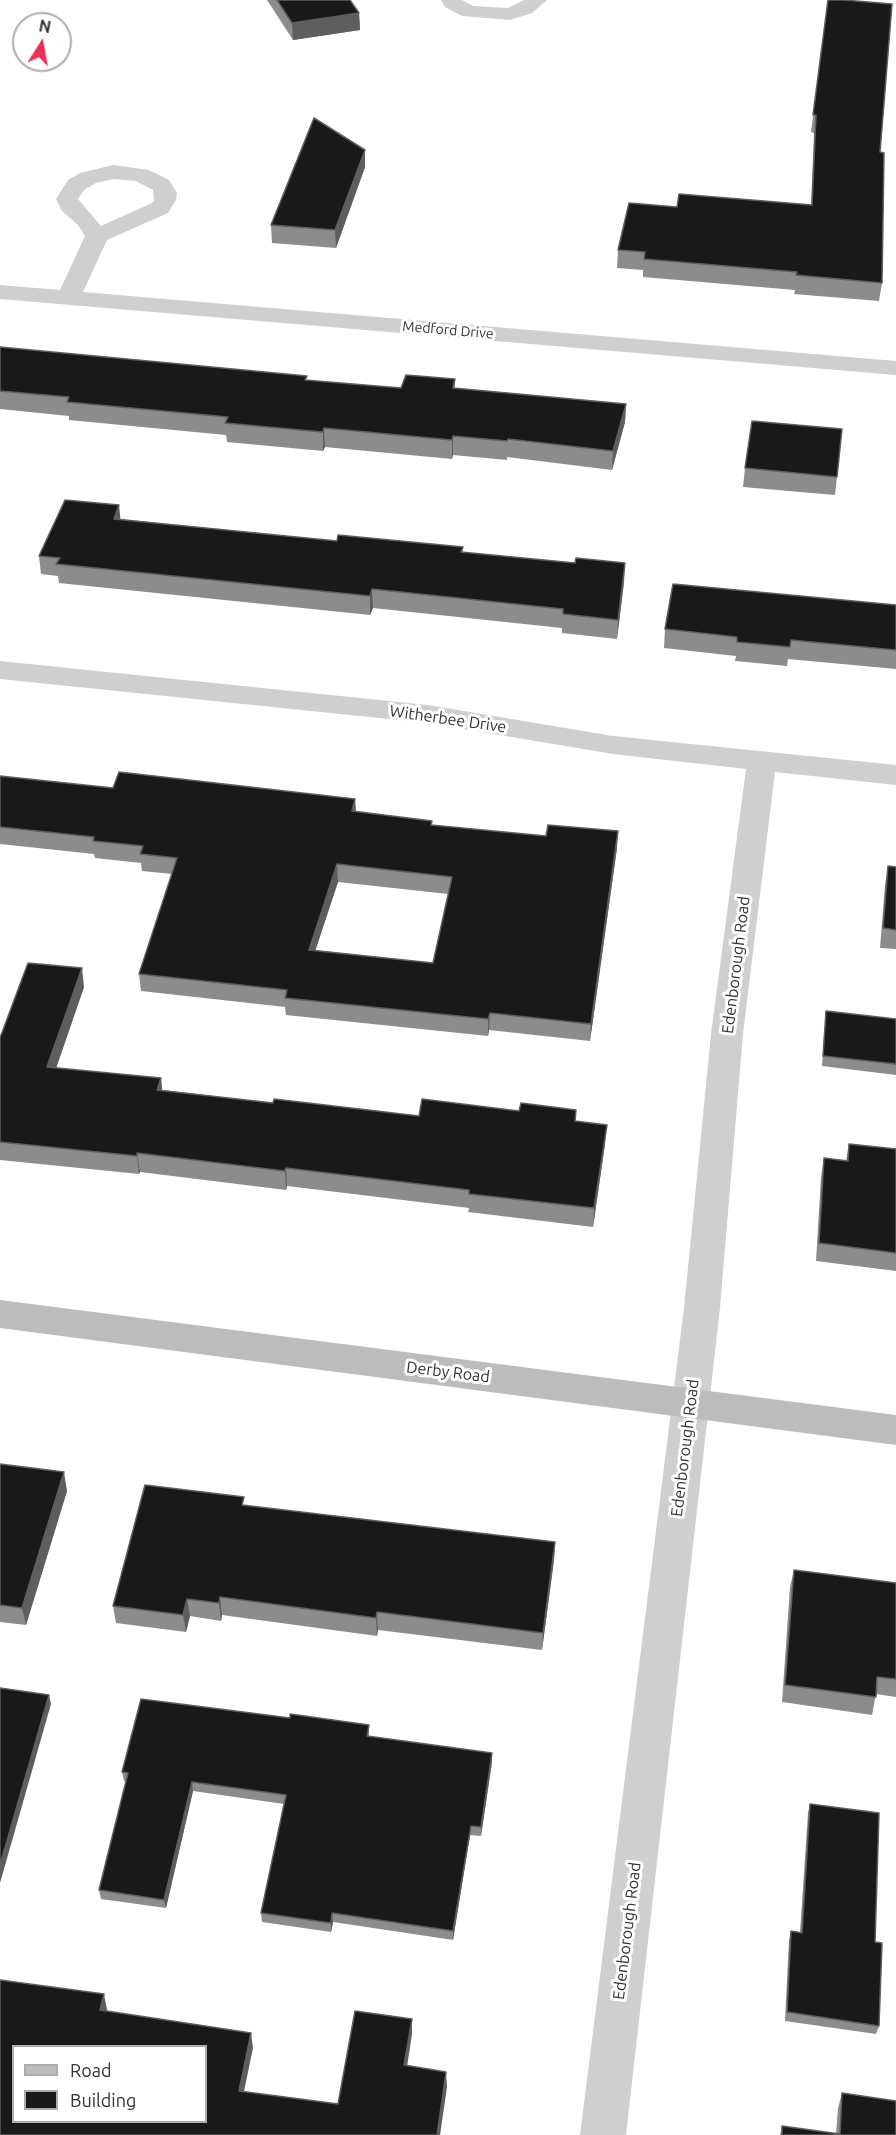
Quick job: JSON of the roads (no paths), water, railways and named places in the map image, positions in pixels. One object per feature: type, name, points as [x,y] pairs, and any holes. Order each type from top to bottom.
[{"type":"street","points":[[451,0],[452,3],[469,12],[510,14],[525,9],[537,0]]},
{"type":"street","points":[[68,298],[97,236]]},
{"type":"street","name":"Medford Drive","points":[[0,292],[896,368]]},
{"type":"street","name":"Witherbee Drive","points":[[0,670],[428,714],[613,745],[896,775]]},
{"type":"street","name":"Edenborough Road","points":[[603,2135],[702,1308],[727,1034],[762,761]]},
{"type":"street","name":"Derby Road","points":[[0,1314],[896,1430]]}]
